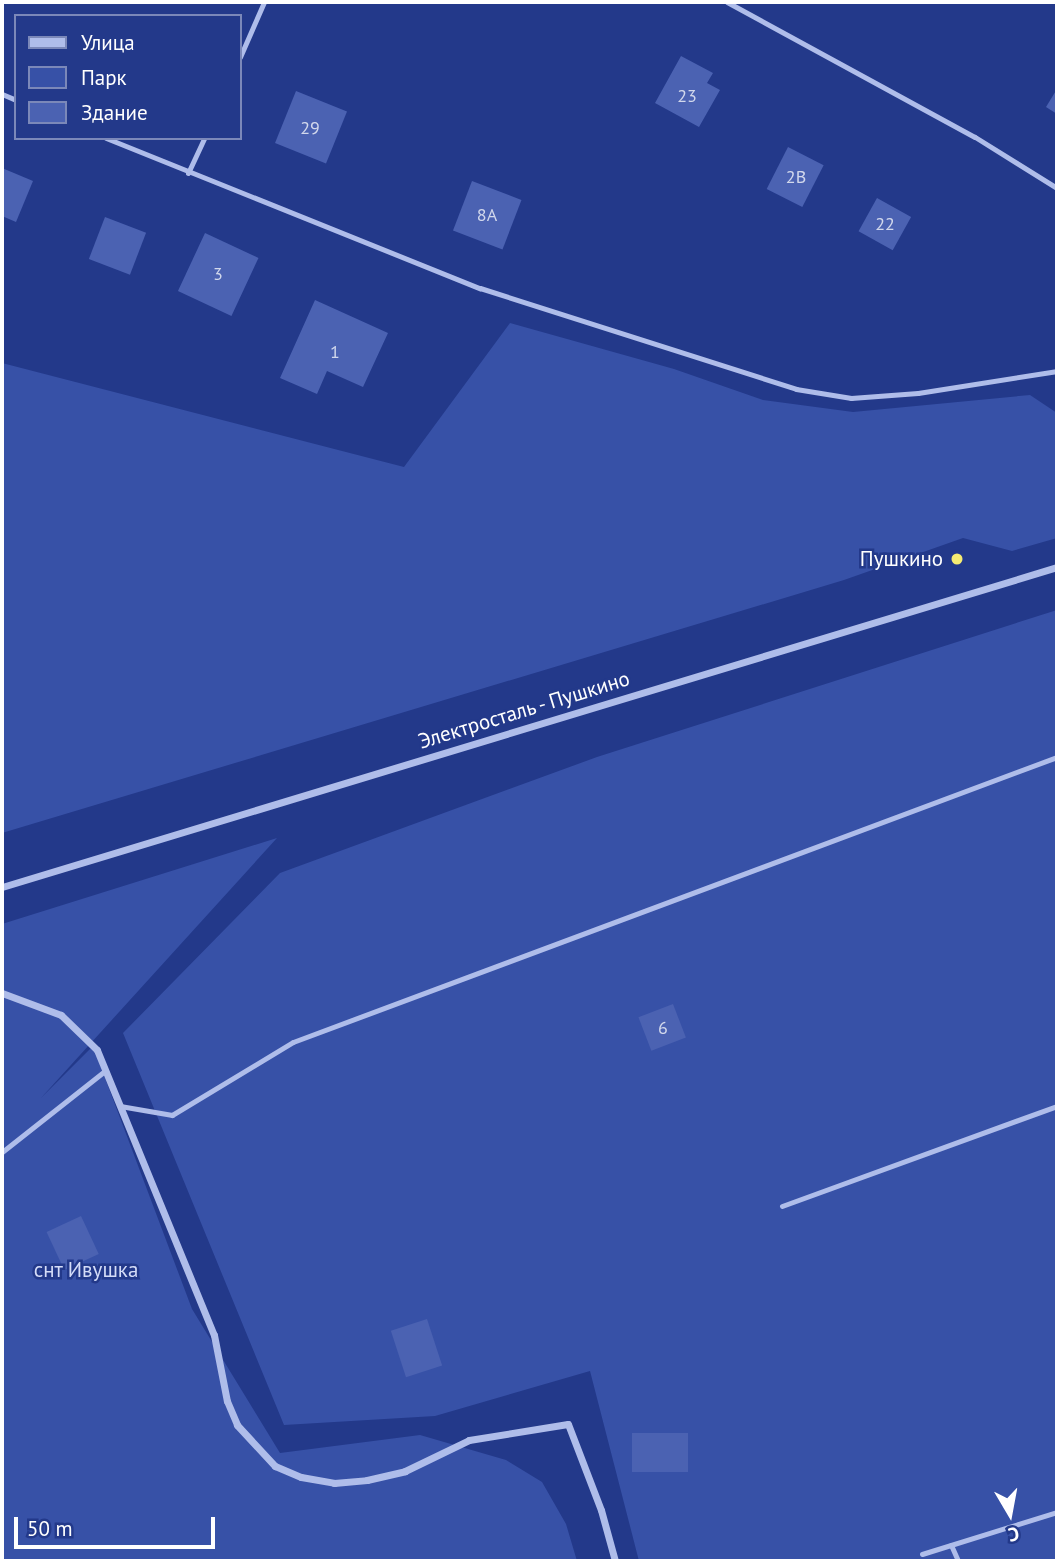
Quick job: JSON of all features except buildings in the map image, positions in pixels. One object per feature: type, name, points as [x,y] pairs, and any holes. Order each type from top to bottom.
[{"type":"street","name":"Электросталь - Пушкино","points":[[2,887],[1057,567]]},
{"type":"street","points":[[2,993],[61,1015],[86,1038],[106,1070],[214,1335],[227,1401],[237,1425],[275,1466],[301,1477],[334,1483],[367,1480],[405,1471],[469,1440],[568,1424],[601,1510],[615,1561]]},
{"type":"lane","points":[[242,52],[264,2]]},
{"type":"lane","points":[[727,2],[975,137],[1057,188]]},
{"type":"lane","points":[[111,140],[480,288],[796,389],[851,398],[891,395],[1057,371]]},
{"type":"lane","points":[[188,173],[203,140]]},
{"type":"lane","points":[[120,1106],[172,1115],[293,1042],[1057,757]]},
{"type":"lane","points":[[2,1152],[106,1070]]},
{"type":"lane","points":[[782,1206],[1057,1106]]},
{"type":"lane","points":[[922,1554],[1057,1512]]},
{"type":"lane","points":[[951,1545],[958,1561]]},
{"type":"green space","points":[[510,323],[674,369],[763,400],[853,412],[1030,395],[1057,413],[1057,538],[1012,551],[963,538],[844,580],[2,833],[2,363],[404,467]]},
{"type":"green space","points":[[1057,610],[1057,1561],[639,1561],[590,1371],[435,1416],[284,1425],[123,1033],[280,873],[597,757]]},
{"type":"green space","name":"снт Ивушка","points":[[277,838],[41,1098],[93,1046],[192,1309],[280,1453],[420,1435],[506,1460],[542,1482],[566,1524],[577,1561],[2,1561],[2,924]]},
{"type":"place","name":"Пушкино","points":[[957,559]]}]
